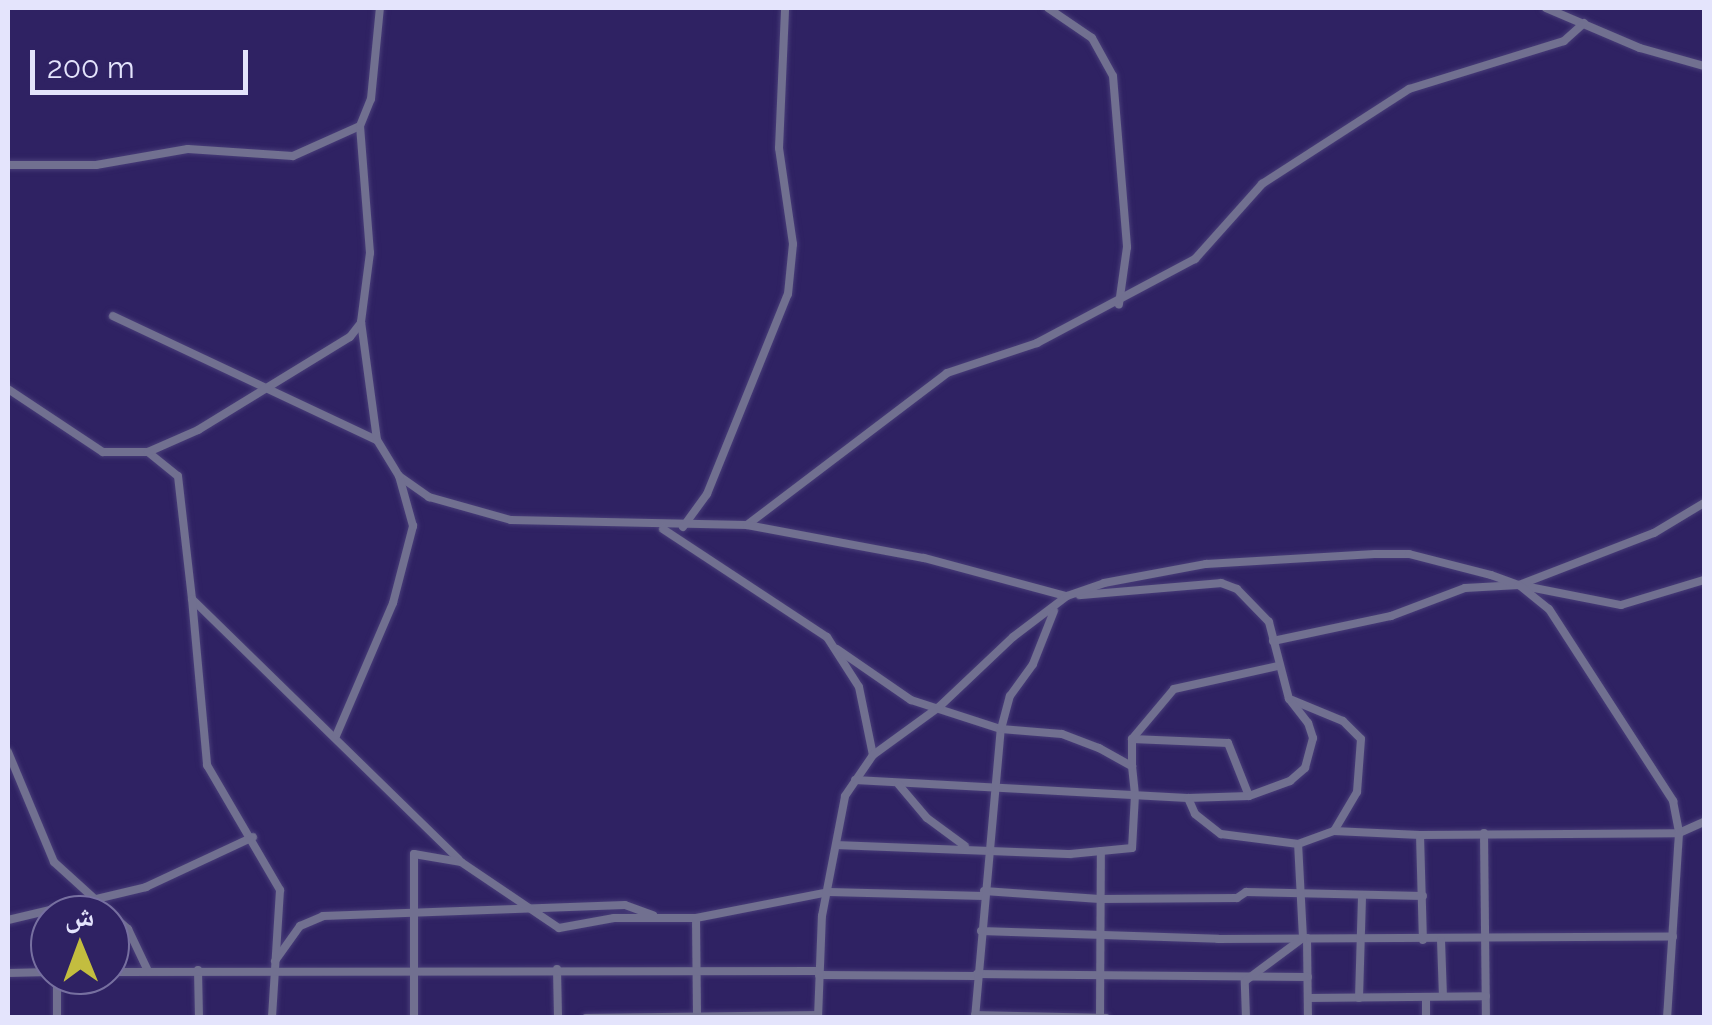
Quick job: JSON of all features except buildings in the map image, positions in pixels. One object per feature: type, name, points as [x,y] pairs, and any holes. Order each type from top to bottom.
[{"type":"street","points":[[336,736],[405,566],[413,526],[399,476],[377,440],[361,322],[370,252],[360,126],[371,99],[380,8]]},
{"type":"street","points":[[682,528],[707,494],[788,294],[792,244],[779,148],[785,8]]},
{"type":"street","points":[[1048,8],[1092,38],[1112,76],[1127,247],[1119,304]]},
{"type":"street","points":[[1546,8],[1704,66]]},
{"type":"street","points":[[746,525],[948,373],[1038,344],[1119,304],[1195,259],[1262,184],[1409,89],[1564,42],[1584,23]]},
{"type":"street","points":[[8,165],[96,165],[188,149],[293,156],[360,126]]},
{"type":"street","points":[[114,316],[377,440]]},
{"type":"street","points":[[8,388],[103,452],[148,452],[198,430],[350,336],[361,322]]},
{"type":"street","points":[[148,452],[178,476],[206,765],[253,836],[280,890],[271,970],[272,1018]]},
{"type":"street","points":[[399,476],[429,497],[511,520],[682,528],[746,525],[940,562],[1067,596],[1221,583],[1236,589],[1269,622],[1289,699],[1308,723],[1312,750],[1290,782],[1249,796],[1188,798],[855,780]]},
{"type":"street","points":[[1273,641],[1391,616],[1465,588],[1519,586],[1654,533],[1704,503]]},
{"type":"street","points":[[659,526],[885,686],[1002,730],[1062,734],[1132,766]]},
{"type":"street","points":[[586,1018],[818,1016],[819,973],[845,796],[873,755],[939,706],[1067,596],[1206,564],[1375,554],[1409,554],[1519,586],[1621,605],[1704,580]]},
{"type":"street","points":[[1519,586],[1550,609],[1570,638],[1585,672],[1673,801],[1679,833],[1667,1018]]},
{"type":"street","points":[[192,600],[336,736],[461,862],[520,906],[559,928],[696,918],[829,892],[1100,899],[1423,896]]},
{"type":"street","points":[[1055,607],[1033,664],[1010,696],[1002,730],[993,788],[975,1016],[1102,1017],[1102,852]]},
{"type":"street","points":[[837,649],[859,687],[873,755]]},
{"type":"street","points":[[839,845],[990,846],[1102,852],[1132,848],[1132,739],[1174,689],[1278,666]]},
{"type":"street","points":[[1289,699],[1343,721],[1361,739],[1357,792],[1334,831]]},
{"type":"street","points":[[1132,739],[1228,743],[1249,796]]},
{"type":"street","points":[[8,752],[54,862],[90,895]]},
{"type":"street","points":[[899,784],[927,818],[965,846]]},
{"type":"street","points":[[1188,798],[1195,814],[1222,834],[1298,844],[1334,831],[1420,835],[1679,833],[1704,822]]},
{"type":"street","points":[[1484,833],[1486,1018]]},
{"type":"street","points":[[1420,835],[1423,940]]},
{"type":"street","points":[[111,895],[197,868],[253,836]]},
{"type":"street","points":[[1298,844],[1308,1018]]},
{"type":"street","points":[[414,1018],[414,854],[461,862]]},
{"type":"street","points":[[1359,998],[1362,897]]},
{"type":"street","points":[[271,970],[300,926],[323,916],[412,909],[625,905],[665,918]]},
{"type":"street","points":[[696,918],[697,1016]]},
{"type":"street","points":[[981,932],[1423,940],[1673,937]]},
{"type":"street","points":[[130,933],[148,971]]},
{"type":"street","points":[[1245,981],[1305,938]]},
{"type":"street","points":[[1441,940],[1443,996]]},
{"type":"street","points":[[130,971],[696,969],[1245,981],[1308,977]]},
{"type":"street","points":[[198,970],[199,1018]]},
{"type":"street","points":[[557,970],[558,1018]]},
{"type":"street","points":[[1245,981],[1246,1018]]},
{"type":"street","points":[[1426,996],[1426,1018]]},
{"type":"street","points":[[1308,998],[1486,996]]}]
